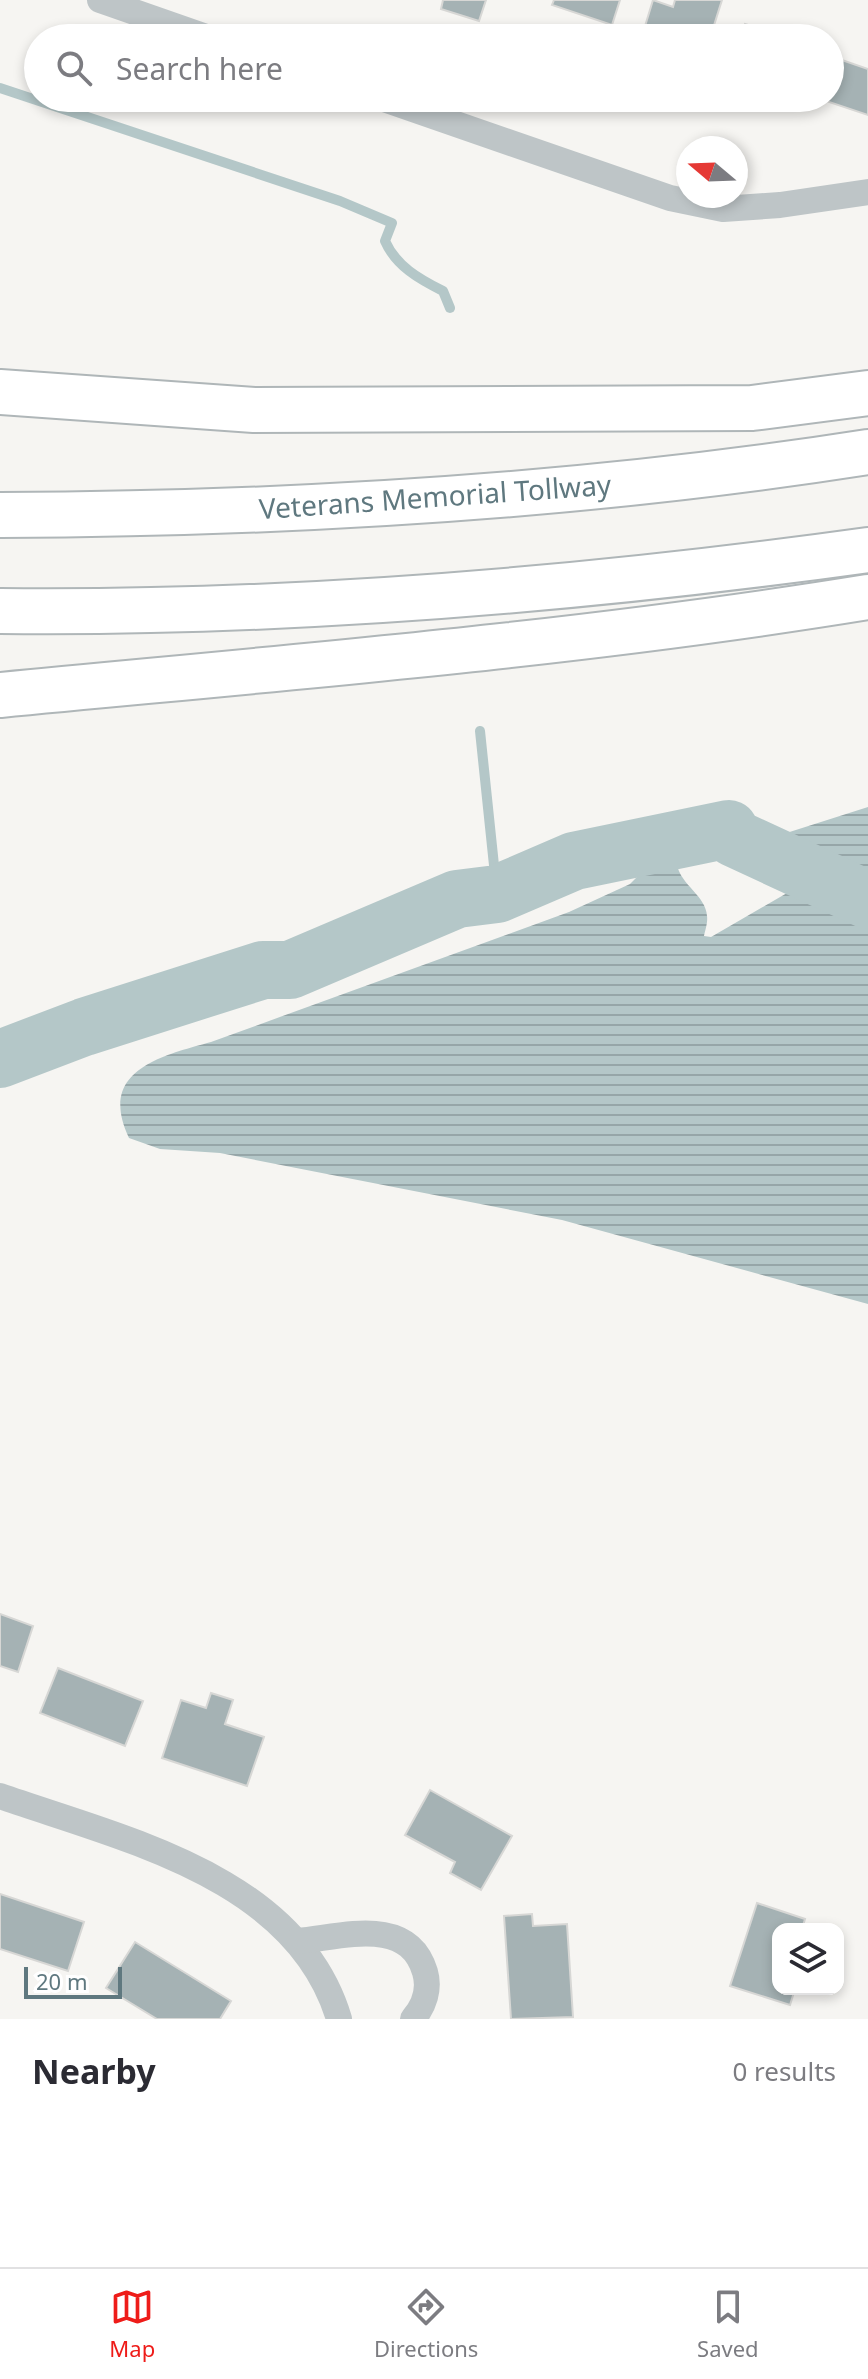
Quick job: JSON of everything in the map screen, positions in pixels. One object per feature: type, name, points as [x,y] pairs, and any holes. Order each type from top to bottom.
[{"type":"highway","points":[[0,392],[254,410],[752,408],[868,393]]},
{"type":"highway","name":"Veterans Memorial Tollway","points":[[0,515],[312,506],[532,493],[868,452]]},
{"type":"highway","points":[[0,611],[311,607],[662,577],[868,550]]},
{"type":"highway","points":[[0,695],[450,652],[648,629],[868,597]]},
{"type":"street","points":[[100,0],[169,24]]},
{"type":"street","points":[[421,112],[670,198],[723,209],[780,205],[868,192]]},
{"type":"street","points":[[0,1796],[199,1869],[245,1898],[298,1941],[333,1997],[339,2019]]},
{"type":"street","points":[[298,1941],[377,1932],[395,1936],[410,1945],[421,1960],[426,1977],[426,1995],[413,2019]]},
{"type":"shaded area","points":[[868,807],[868,1304],[562,1220],[220,1153],[160,1149],[129,1138],[121,1115],[121,1097],[127,1082],[154,1061],[569,912],[630,884],[676,838],[690,816],[729,829],[734,837],[777,836]],"holes":[[[712,852],[753,864],[787,887],[787,893],[711,937],[704,936],[706,909],[683,879],[677,865],[687,856]]]},
{"type":"building","points":[[443,0],[486,0],[479,21],[441,9]]},
{"type":"building","points":[[554,0],[620,0],[612,24],[552,5]]},
{"type":"building","points":[[653,0],[673,7],[675,0],[722,0],[714,24],[646,24]]},
{"type":"building","points":[[844,61],[868,69],[868,115],[844,107]]},
{"type":"building","points":[[0,1614],[33,1626],[18,1672],[0,1666]]},
{"type":"building","points":[[58,1668],[143,1701],[125,1746],[40,1713]]},
{"type":"building","points":[[211,1693],[233,1700],[225,1724],[264,1737],[247,1786],[162,1758],[181,1700],[206,1708]]},
{"type":"building","points":[[430,1790],[512,1836],[481,1890],[450,1873],[455,1862],[405,1835]]},
{"type":"building","points":[[0,1894],[84,1922],[68,1971],[0,1949]]},
{"type":"building","points":[[757,1903],[805,1919],[804,1923],[772,1923],[772,1995],[793,1995],[790,2005],[730,1986]]},
{"type":"building","points":[[532,1914],[533,1926],[567,1924],[573,2017],[511,2019],[504,1916]]},
{"type":"building","points":[[135,1942],[231,2001],[220,2019],[157,2019],[106,1988]]},
{"type":"waterway","points":[[0,88],[24,96]]},
{"type":"waterway","points":[[72,112],[340,201],[392,223],[385,241],[395,258],[409,271],[443,291],[450,308]]},
{"type":"waterway","points":[[480,731],[497,894]]},
{"type":"waterway","points":[[0,1059],[84,1027],[263,970],[290,970],[457,899],[497,894],[574,861],[729,829],[734,838],[868,900]]}]
